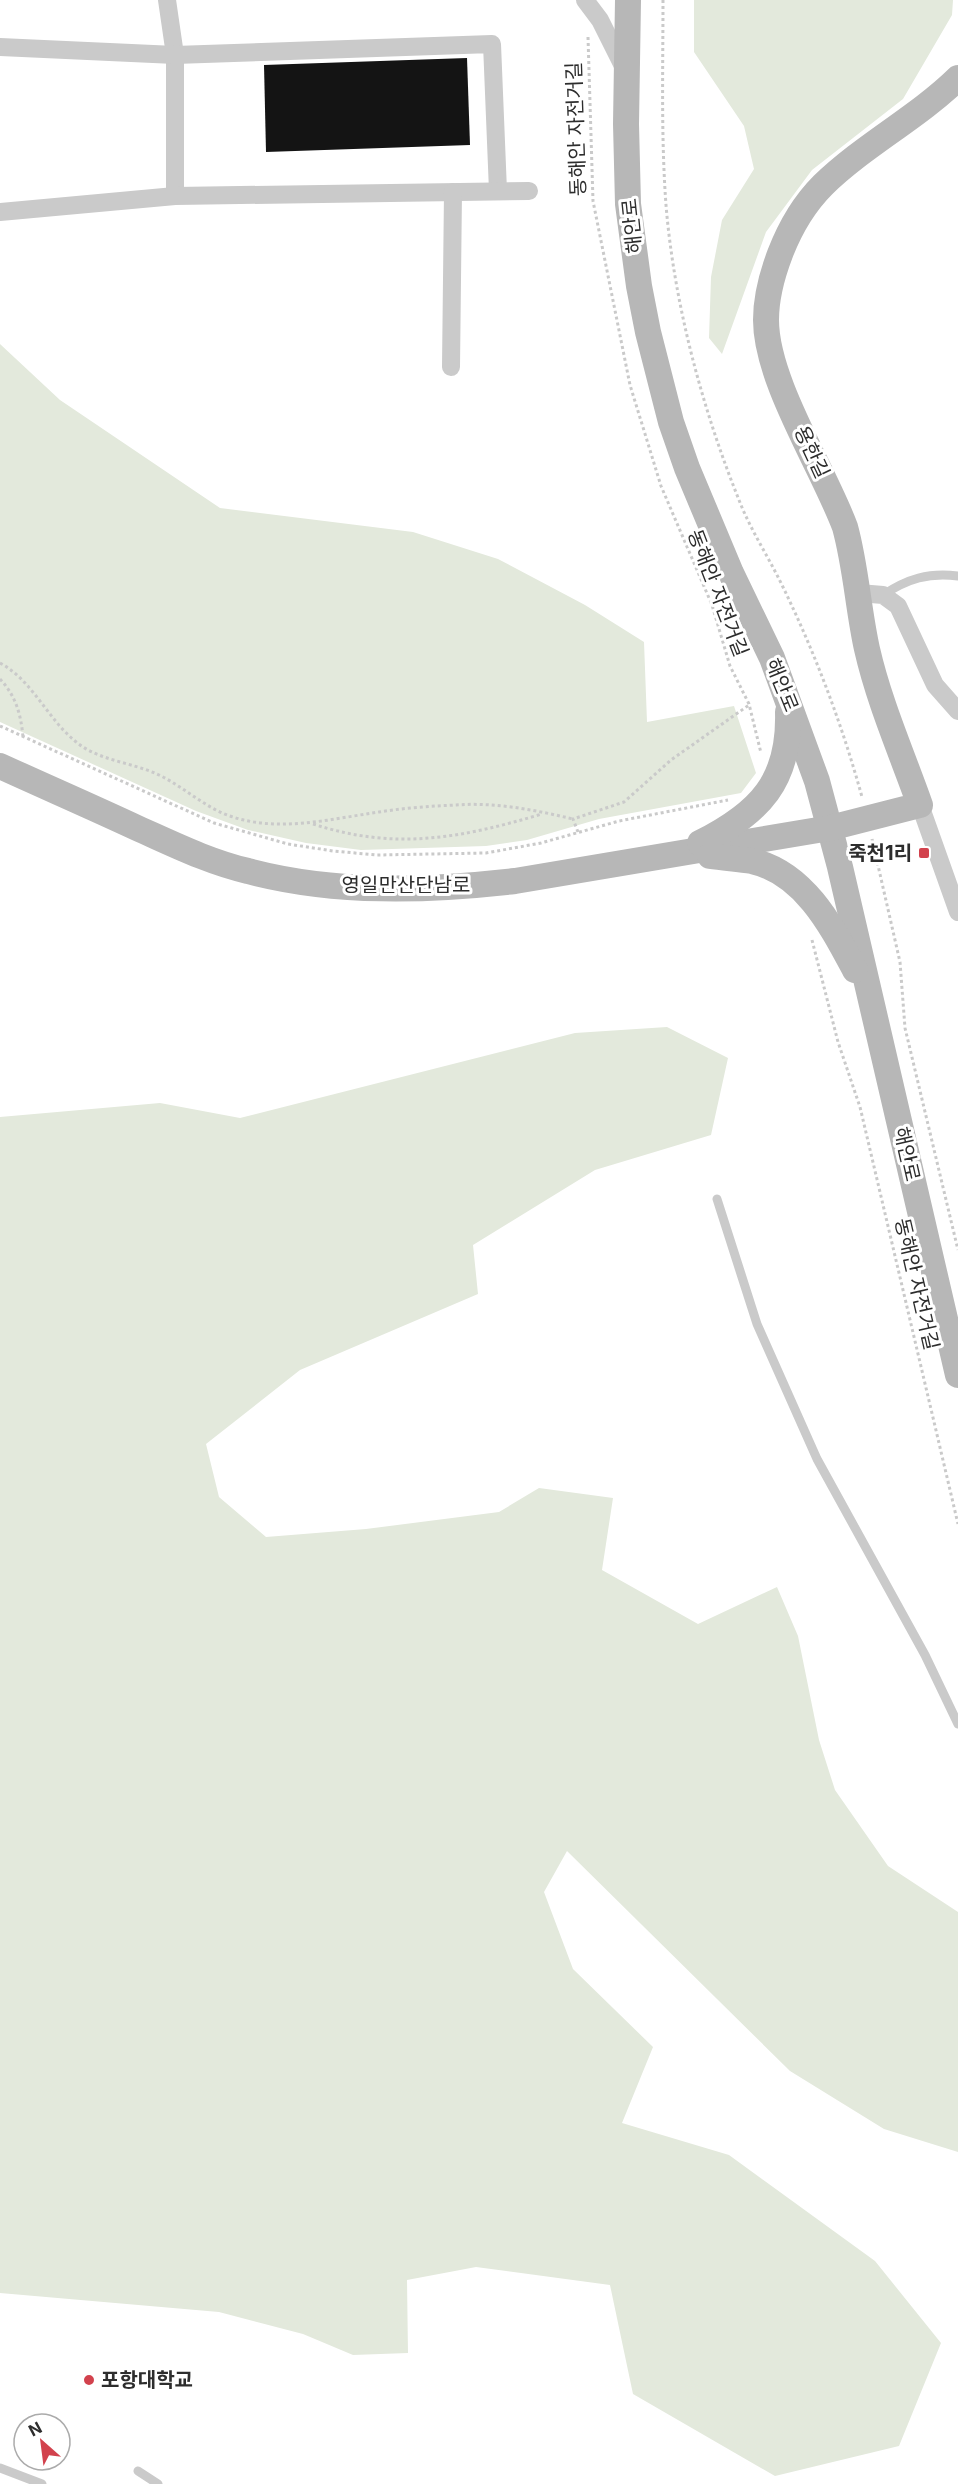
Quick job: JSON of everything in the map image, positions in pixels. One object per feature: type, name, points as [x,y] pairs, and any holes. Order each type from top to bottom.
[{"type":"street","points":[[167,0],[174,55],[175,196]]},
{"type":"street","points":[[585,0],[613,44],[627,76]]},
{"type":"street","name":"해안로","points":[[628,0],[627,166],[632,241],[641,298],[660,380],[687,468],[788,697],[808,753],[830,828],[958,1375]]},
{"type":"street","points":[[0,47],[174,55],[492,45],[498,191]]},
{"type":"street","name":"용한길","points":[[920,805],[873,672],[862,627],[871,594],[852,553],[837,506],[794,413],[772,357],[767,337],[767,302],[785,241],[794,221],[807,204],[839,171],[928,105],[958,78]]},
{"type":"street","points":[[0,212],[175,196],[528,191]]},
{"type":"street","points":[[451,367],[453,192]]},
{"type":"street","points":[[871,594],[898,606],[935,685],[958,711]]},
{"type":"street","points":[[680,853],[715,836],[742,818],[758,806],[768,793],[778,777],[785,758],[789,731],[788,697]]},
{"type":"street","name":"영일만산단남로","points":[[0,766],[213,860],[246,871],[300,881],[394,889],[469,886],[515,881],[830,828]]},
{"type":"street","points":[[830,828],[920,805],[958,912]]},
{"type":"street","points":[[680,853],[753,862],[775,869],[794,881],[829,924],[871,999]]},
{"type":"lane","points":[[871,594],[924,576],[940,574],[958,576]]},
{"type":"lane","points":[[717,1198],[758,1323],[817,1459],[925,1655],[958,1724]]},
{"type":"lane","points":[[0,2468],[42,2484]]},
{"type":"lane","points":[[138,2471],[158,2484]]},
{"type":"path","points":[[663,0],[663,159],[666,207],[672,255],[691,351],[735,491],[782,584],[825,685],[855,771],[900,962],[905,1028],[958,1250]]},
{"type":"path","name":"동해안 자전거길","points":[[588,30],[593,201],[630,385],[661,486],[712,605],[730,666],[749,704],[761,756]]},
{"type":"path","points":[[0,663],[18,676],[62,729],[77,743],[94,752],[159,775],[214,810],[231,817],[278,823],[312,824],[381,812],[458,804],[493,805],[573,819],[624,802],[671,760],[749,704]]},
{"type":"path","points":[[0,679],[15,699],[21,718],[23,738]]},
{"type":"path","points":[[0,726],[214,823],[288,844],[376,855],[486,853],[732,799]]},
{"type":"path","points":[[312,824],[360,836],[428,839],[467,834],[545,813]]},
{"type":"path","points":[[573,819],[578,832]]},
{"type":"path","name":"동해안 자전거길","points":[[811,938],[838,1042],[860,1107],[958,1524]]},
{"type":"shaded area","points":[[694,0],[953,0],[952,15],[903,99],[812,170],[766,232],[722,354],[709,338],[711,277],[722,220],[754,169],[744,126],[694,52]]},
{"type":"shaded area","points":[[0,344],[60,400],[220,508],[413,532],[498,559],[585,605],[644,642],[647,722],[734,706],[756,773],[741,793],[599,819],[527,840],[486,846],[361,850],[306,843],[248,830],[196,811],[0,722]]},
{"type":"shaded area","points":[[667,1027],[728,1058],[711,1135],[595,1170],[473,1245],[478,1294],[300,1370],[206,1444],[219,1497],[266,1537],[366,1529],[499,1512],[539,1488],[613,1498],[602,1570],[698,1624],[777,1587],[798,1636],[819,1740],[835,1790],[888,1866],[958,1912],[958,2152],[884,2129],[790,2071],[567,1851],[544,1892],[573,1969],[653,2047],[622,2123],[729,2155],[875,2261],[941,2343],[899,2446],[775,2476],[633,2394],[610,2285],[476,2267],[407,2280],[408,2353],[353,2355],[303,2334],[219,2312],[0,2293],[0,1117],[160,1103],[240,1118],[575,1033]]},
{"type":"building","points":[[467,58],[470,145],[266,152],[264,65]]},
{"type":"place","name":"죽천1리","points":[[924,853]]},
{"type":"place","name":"포항대학교","points":[[89,2380]]}]
